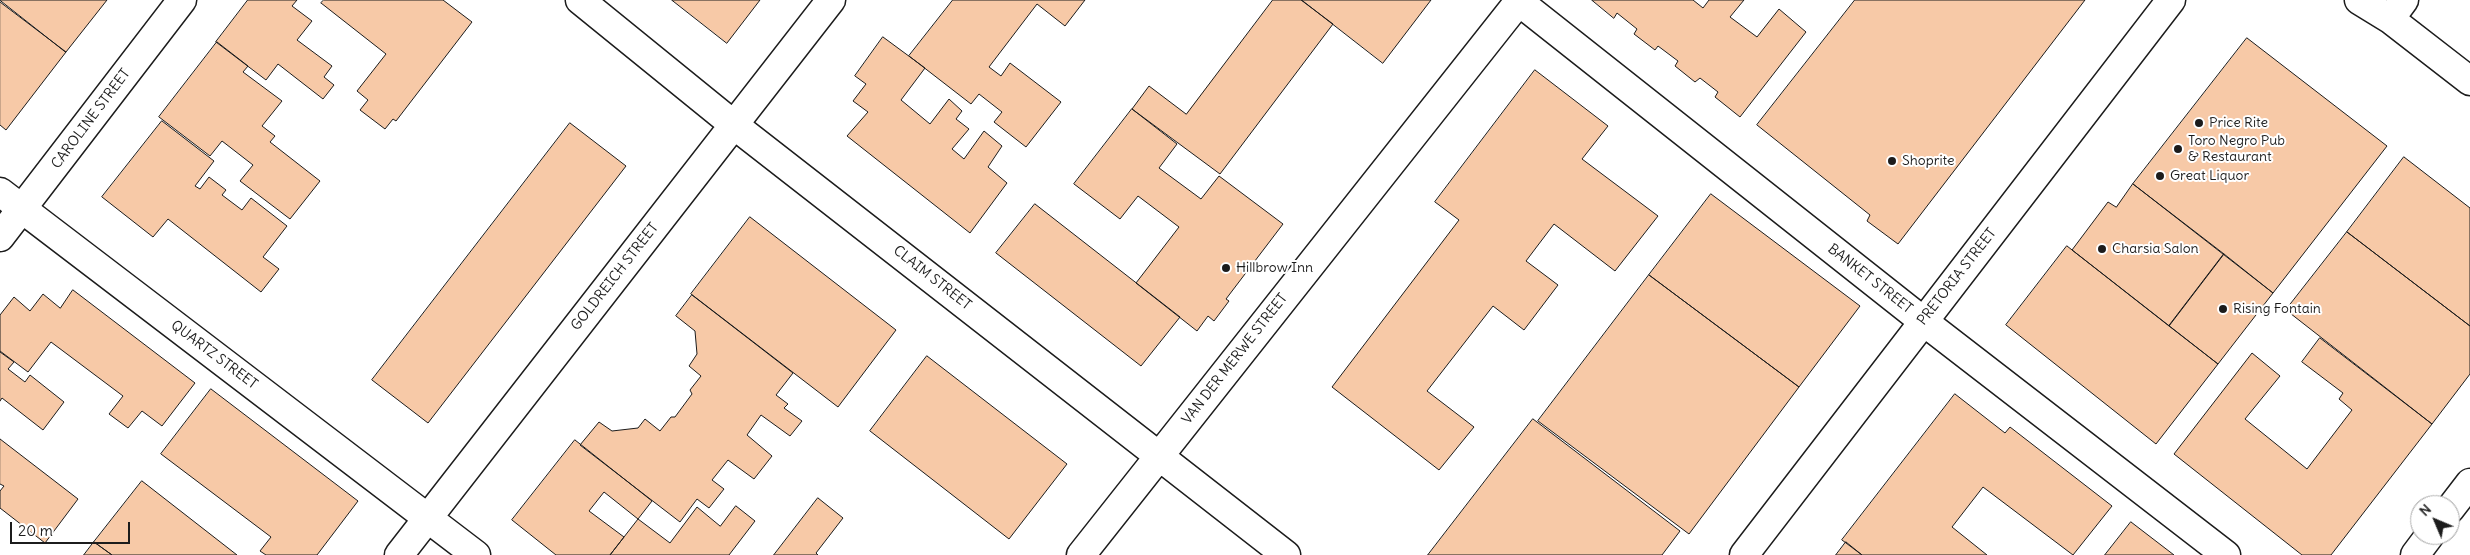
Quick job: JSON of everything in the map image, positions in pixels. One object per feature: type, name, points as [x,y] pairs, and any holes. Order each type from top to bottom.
[{"type":"street","name":"CAROLINE STREET","points":[[0,238],[182,0]]},
{"type":"street","name":"CLAIM STREET","points":[[580,0],[734,125],[951,292],[1286,555]]},
{"type":"street","name":"GOLDREICH STREET","points":[[399,555],[831,0]]},
{"type":"street","name":"PRETORIA STREET","points":[[1744,555],[2171,0]]},
{"type":"street","points":[[2359,0],[2397,10],[2470,81]]},
{"type":"street","name":"BANKET STREET","points":[[1518,1],[1923,321],[2226,555]]},
{"type":"street","name":"VAN DER MERWE STREET","points":[[1082,555],[1158,456],[1518,1]]},
{"type":"street","name":"QUARTZ STREET","points":[[0,192],[476,555]]},
{"type":"street","points":[[2460,496],[2470,483]]},
{"type":"building","points":[[0,0],[107,0],[66,52]]},
{"type":"building","points":[[248,0],[297,0],[292,6],[312,21],[297,40],[332,66],[324,77],[334,85],[323,99],[278,64],[266,80],[216,42]]},
{"type":"building","points":[[324,0],[443,0],[472,22],[396,121],[393,119],[385,129],[360,110],[368,100],[357,91],[386,54],[321,3]]},
{"type":"building","points":[[672,0],[760,0],[727,43]]},
{"type":"building","points":[[953,0],[1085,0],[1065,26],[1037,4],[989,67],[1001,76],[1010,63],[1061,102],[1026,147],[994,122],[1002,112],[979,94],[971,104],[909,56]]},
{"type":"building","points":[[1273,0],[1301,0],[1333,24],[1220,174],[1132,109],[1149,86],[1186,114]]},
{"type":"building","points":[[1302,0],[1431,0],[1383,63]]},
{"type":"building","points":[[1592,0],[1693,0],[1703,8],[1709,0],[1744,0],[1730,17],[1757,37],[1779,9],[1806,32],[1740,117],[1715,97],[1718,92],[1700,78],[1695,82],[1675,66],[1678,61],[1658,46],[1655,50],[1634,34],[1637,29],[1617,13],[1614,18]]},
{"type":"building","points":[[1855,0],[2085,0],[1898,244],[1867,221],[1870,215],[1757,125]]},
{"type":"building","points":[[0,2],[66,52],[6,130],[0,125]]},
{"type":"building","points":[[883,37],[925,68],[901,100],[930,124],[949,99],[962,111],[956,119],[969,129],[952,149],[964,159],[984,131],[1002,146],[988,167],[1007,183],[970,233],[847,136],[868,112],[853,101],[866,84],[855,76]]},
{"type":"building","points":[[2247,38],[2387,146],[2273,293],[2133,184]]},
{"type":"building","points":[[217,42],[248,66],[243,72],[282,101],[262,126],[275,136],[270,142],[320,181],[290,219],[240,181],[253,165],[222,141],[210,156],[159,117]]},
{"type":"building","points":[[1535,70],[1608,126],[1582,159],[1658,216],[1615,271],[1554,224],[1526,261],[1558,285],[1524,330],[1493,306],[1427,391],[1474,427],[1439,470],[1332,387],[1459,220],[1435,202]]},
{"type":"building","points":[[1132,109],[1177,144],[1159,168],[1201,199],[1219,176],[1283,224],[1226,299],[1229,301],[1214,321],[1208,316],[1197,331],[1136,283],[1179,227],[1138,196],[1120,219],[1074,184]]},
{"type":"building","points":[[162,121],[214,161],[195,186],[200,189],[209,177],[226,190],[222,195],[242,210],[251,198],[287,226],[263,257],[279,269],[261,292],[168,219],[153,237],[102,197]]},
{"type":"building","points":[[570,123],[626,166],[428,423],[372,380]]},
{"type":"building","points":[[2404,157],[2470,208],[2470,326],[2347,232]]},
{"type":"building","points":[[2133,184],[2224,254],[2169,326],[2072,250],[2108,202],[2116,207]]},
{"type":"building","points":[[1711,194],[1860,306],[1799,387],[1649,275]]},
{"type":"building","points":[[1035,204],[1180,317],[1141,366],[996,253]]},
{"type":"building","points":[[750,217],[896,330],[838,407],[691,294]]},
{"type":"building","points":[[2347,232],[2470,326],[2470,374],[2432,424],[2286,310]]},
{"type":"building","points":[[2067,246],[2218,364],[2156,444],[2006,325]]},
{"type":"building","points":[[2224,254],[2273,293],[2218,364],[2169,326]]},
{"type":"building","points":[[1649,275],[1799,387],[1689,534],[1538,421]]},
{"type":"building","points":[[73,290],[195,383],[162,426],[142,411],[128,428],[109,414],[123,396],[51,342],[28,372],[0,351],[0,315],[14,297],[30,311],[43,294],[60,308]]},
{"type":"building","points":[[692,295],[793,373],[776,395],[788,404],[784,408],[802,421],[790,436],[761,415],[747,435],[772,456],[754,479],[728,460],[712,480],[724,489],[709,508],[697,499],[680,522],[580,445],[599,422],[612,431],[638,428],[645,419],[660,431],[671,417],[675,417],[692,394],[690,390],[701,376],[689,366],[697,354],[695,331],[676,316]]},
{"type":"building","points":[[2320,338],[2432,424],[2331,555],[2302,555],[2174,454],[2252,353],[2280,376],[2245,419],[2307,469],[2352,410],[2339,399],[2343,393],[2302,362]]},
{"type":"building","points":[[0,352],[14,362],[8,369],[25,382],[30,375],[64,402],[43,430],[2,398],[0,401]]},
{"type":"building","points":[[927,356],[1067,464],[1009,539],[870,431]]},
{"type":"building","points":[[211,389],[358,501],[317,555],[266,555],[260,551],[271,537],[161,454]]},
{"type":"building","points":[[1955,394],[2005,433],[2010,427],[2112,506],[2073,555],[1983,487],[1952,527],[1987,555],[1862,555],[1842,540]]},
{"type":"building","points":[[1533,419],[1680,531],[1662,555],[1428,555]]},
{"type":"building","points":[[0,439],[78,499],[45,543],[0,508],[0,491],[4,486],[0,484]]},
{"type":"building","points":[[575,440],[652,501],[638,519],[604,492],[589,511],[624,537],[610,555],[556,555],[512,520]]},
{"type":"building","points":[[142,481],[237,555],[112,555],[94,542]]},
{"type":"building","points":[[818,498],[843,518],[816,553],[818,555],[774,555]]},
{"type":"building","points":[[736,506],[755,521],[729,555],[610,555],[638,519],[670,543],[697,507],[720,526]]},
{"type":"building","points":[[2131,522],[2174,555],[2105,555]]},
{"type":"building","points":[[94,542],[112,555],[84,555]]},
{"type":"building","points":[[1846,542],[1862,555],[1836,555]]},
{"type":"place","name":"Price Rite","points":[[2199,123]]},
{"type":"place","name":"Toro Negro Pub & Restaurant","points":[[2178,149]]},
{"type":"place","name":"Shoprite","points":[[1892,161]]},
{"type":"place","name":"Great Liquor","points":[[2160,176]]},
{"type":"place","name":"Charsia Salon","points":[[2102,249]]},
{"type":"place","name":"Hillbrow Inn","points":[[1226,268]]},
{"type":"place","name":"Rising Fontain","points":[[2223,309]]}]
